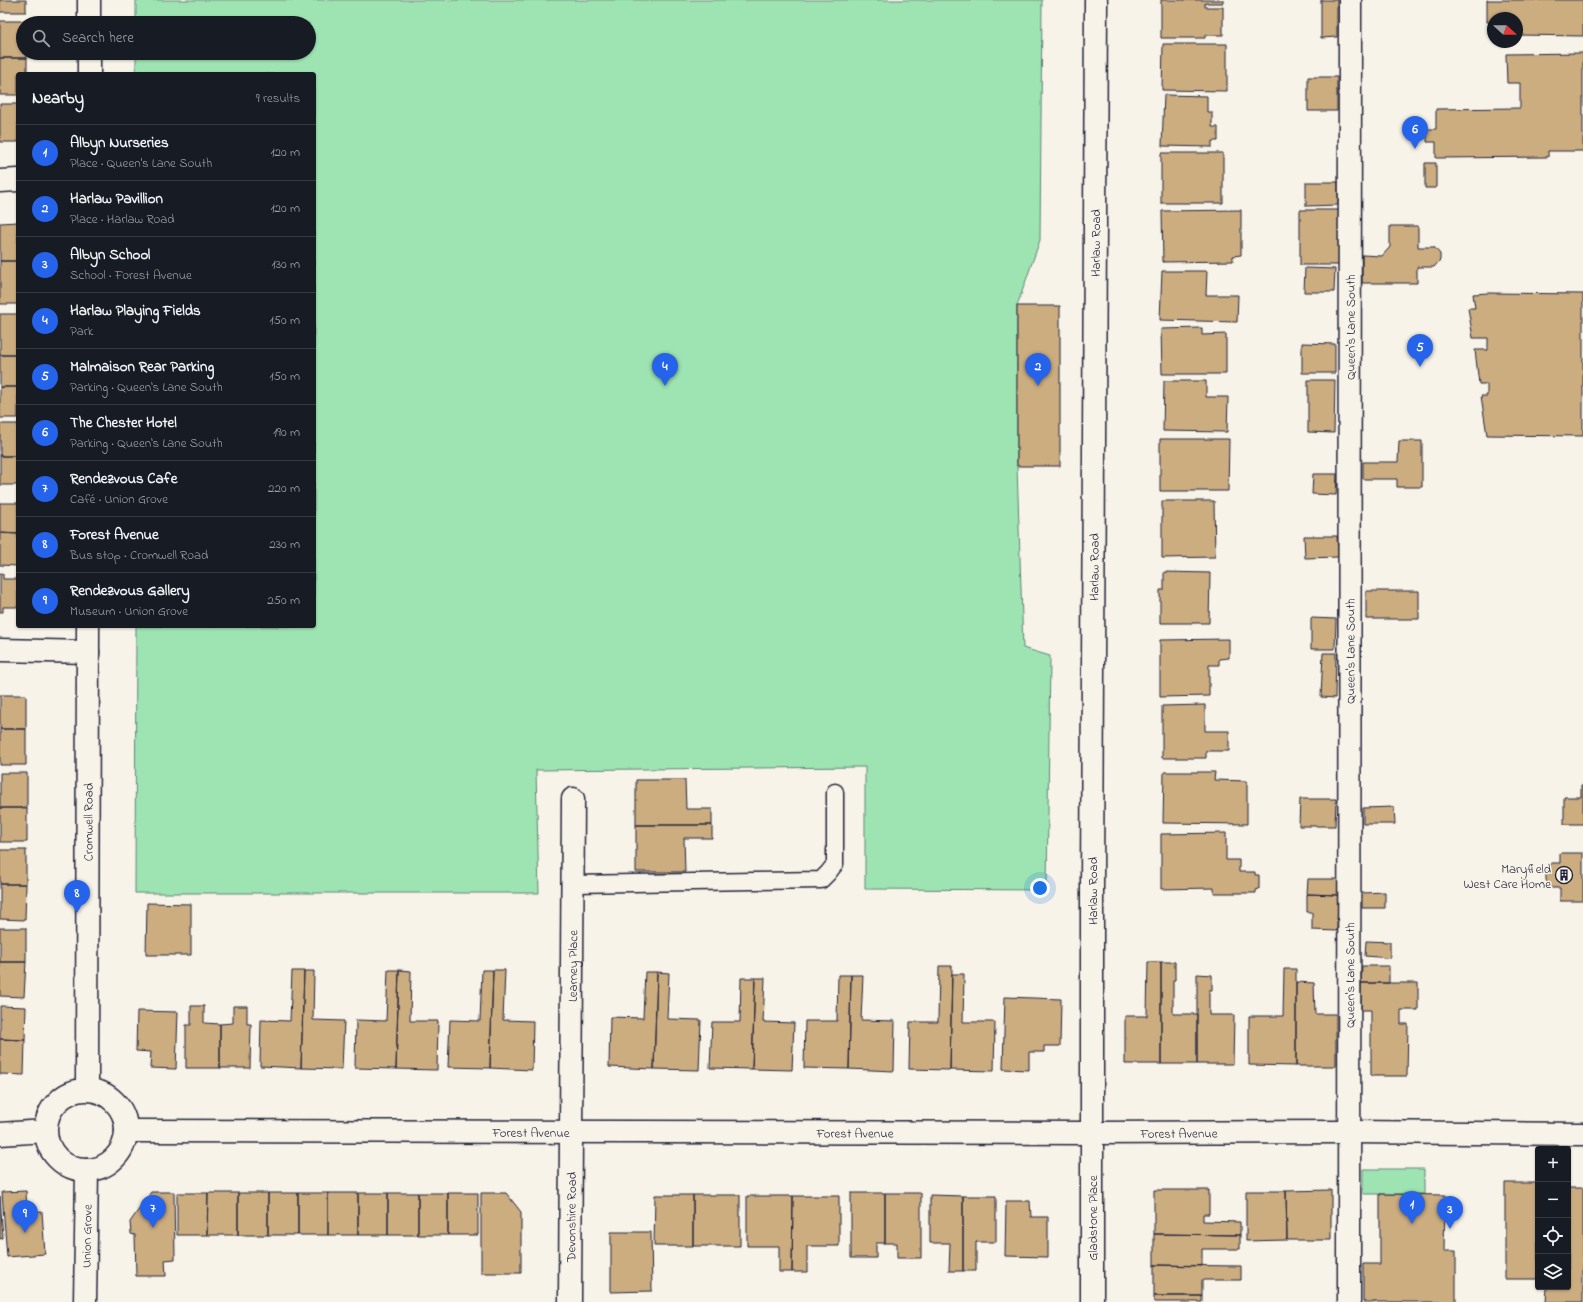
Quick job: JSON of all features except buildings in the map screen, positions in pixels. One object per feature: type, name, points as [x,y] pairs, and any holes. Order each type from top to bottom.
[{"type":"street","points":[[89,0],[89,16]]},
{"type":"street","name":"Harlaw Road","points":[[1091,1133],[1096,0]]},
{"type":"street","name":"Queen's Lane South","points":[[1348,1302],[1350,799],[1350,0]]},
{"type":"street","points":[[89,60],[89,72]]},
{"type":"street","points":[[0,180],[16,180]]},
{"type":"street","name":"Cromwell Road","points":[[87,1089],[88,628]]},
{"type":"street","points":[[0,650],[88,652]]},
{"type":"street","name":"Learney Place","points":[[570,1132],[573,799]]},
{"type":"street","points":[[87,1089],[99,1092],[111,1098],[119,1107],[125,1119],[126,1131],[124,1143],[118,1154],[110,1163],[99,1168],[87,1170],[74,1169],[63,1164],[54,1155],[47,1144],[45,1131],[46,1118],[52,1106],[62,1097],[74,1091],[87,1089]]},
{"type":"street","points":[[0,1134],[45,1131]]},
{"type":"street","name":"Forest Avenue","points":[[126,1131],[1091,1133],[1348,1132],[1583,1134]]},
{"type":"street","name":"Devonshire Road","points":[[570,1132],[570,1302]]},
{"type":"street","name":"Gladstone Place","points":[[1091,1133],[1092,1302]]},
{"type":"street","name":"Union Grove","points":[[85,1302],[87,1170]]},
{"type":"lane","points":[[573,884],[821,880],[828,874],[835,864],[835,792]]},
{"type":"green space","points":[[136,0],[1042,0],[1040,240],[1017,306],[1017,466],[1023,648],[1050,656],[1047,890],[865,889],[865,767],[536,770],[539,893],[135,893],[136,628],[316,628],[316,72],[136,72],[136,60],[316,60],[316,16],[136,16]]},
{"type":"green space","points":[[1363,1169],[1424,1169],[1424,1194],[1363,1194]]},
{"type":"place","name":"The Chester Hotel","points":[[1415,149]]},
{"type":"place","name":"Malmaison Rear Parking","points":[[1420,367]]},
{"type":"place","name":"Harlaw Playing Fields","points":[[665,386]]},
{"type":"place","name":"Harlaw Pavillion","points":[[1038,386]]},
{"type":"place","name":"Maryfield West Care Home","points":[[1564,875]]},
{"type":"place","name":"Forest Avenue","points":[[77,913]]},
{"type":"place","name":"Albyn Nurseries","points":[[1412,1224]]},
{"type":"place","name":"Rendezvous Cafe","points":[[153,1228]]},
{"type":"place","name":"Albyn School","points":[[1450,1229]]},
{"type":"place","name":"Rendezvous Gallery","points":[[25,1233]]}]
